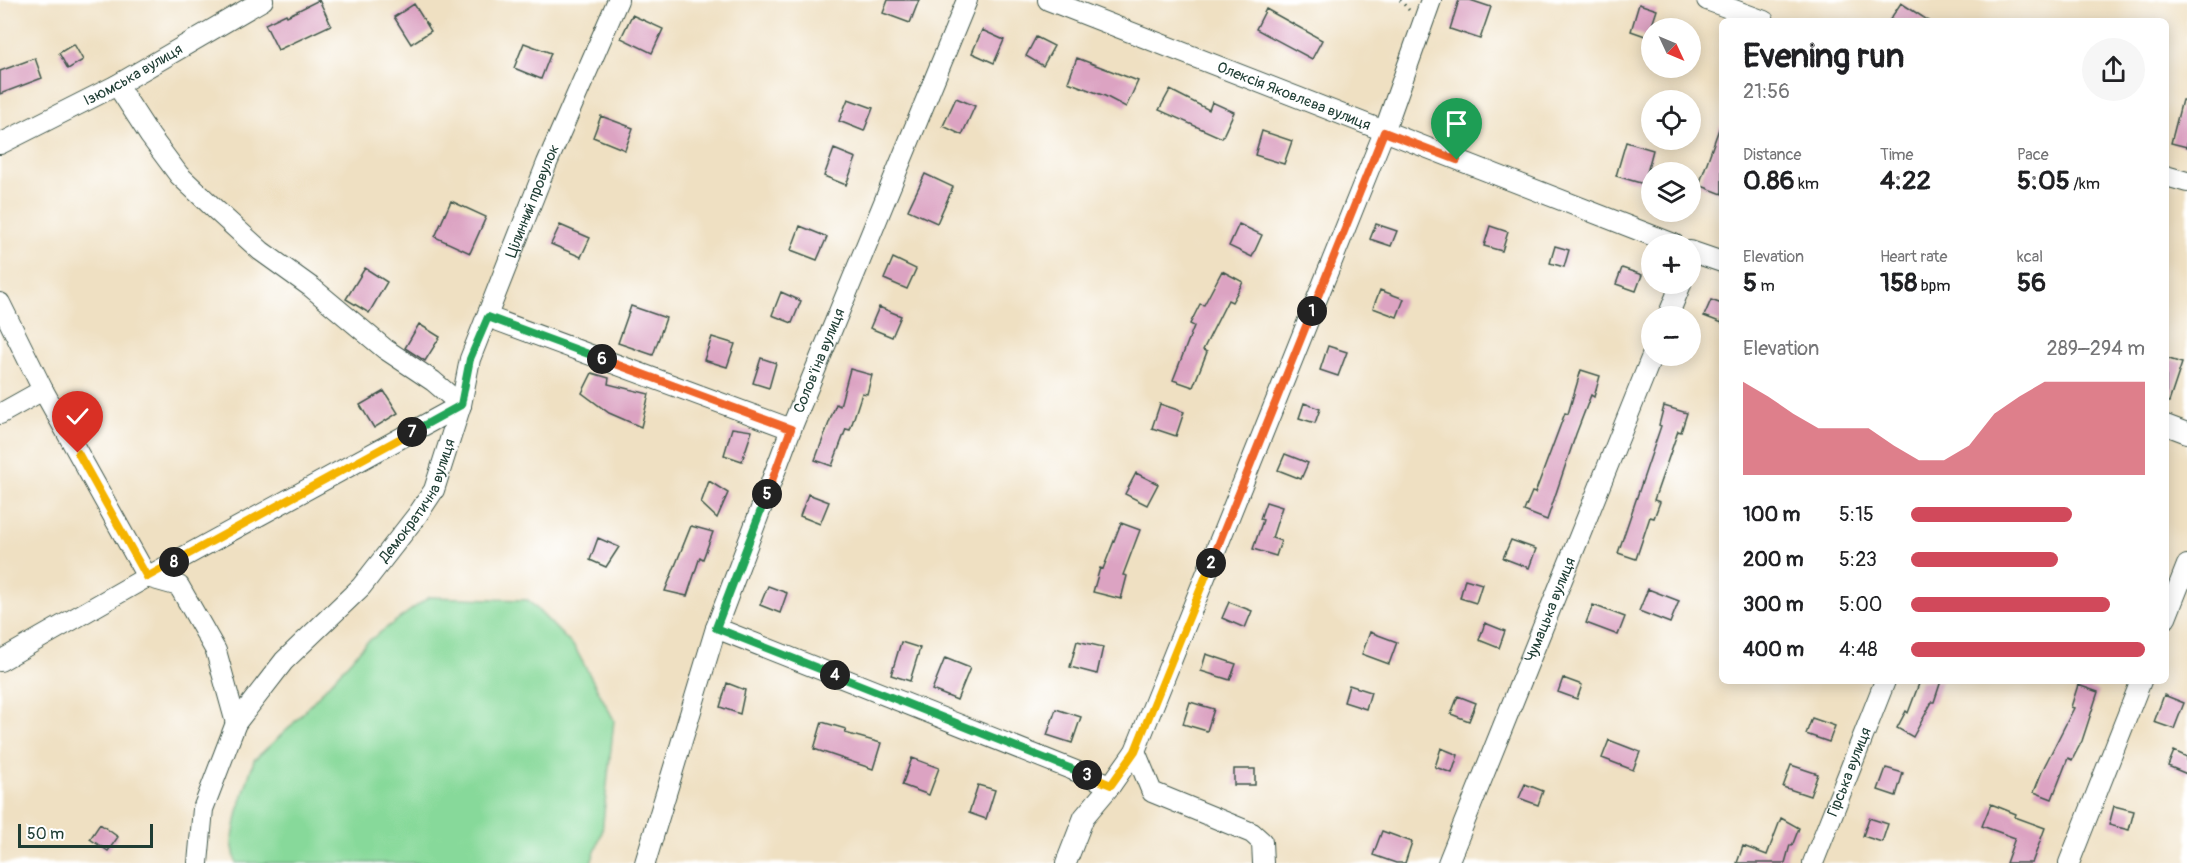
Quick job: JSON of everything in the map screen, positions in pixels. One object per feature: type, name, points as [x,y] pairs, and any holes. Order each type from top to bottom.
[{"type":"street","name":"Ізюмська вулиця","points":[[0,144],[117,85],[263,0]]},
{"type":"street","name":"Цілинний провулок","points":[[461,405],[470,359],[547,163],[618,0]]},
{"type":"street","name":"Солов'їна вулиця","points":[[645,863],[716,628],[791,429],[967,0]]},
{"type":"street","name":"Олексія Яковлєва вулиця","points":[[1048,0],[1648,234]]},
{"type":"street","points":[[1066,863],[1084,817],[1135,751],[1384,132],[1431,0]]},
{"type":"street","points":[[1707,0],[1756,18]]},
{"type":"street","points":[[0,661],[147,577],[461,405],[433,381],[385,349],[311,287],[261,251],[217,212],[179,175],[117,85]]},
{"type":"street","points":[[2169,177],[2187,182]]},
{"type":"street","points":[[1701,256],[1719,261]]},
{"type":"street","points":[[0,303],[43,390],[147,577],[180,586],[216,651],[236,723]]},
{"type":"street","points":[[488,317],[791,429]]},
{"type":"street","name":"Чумацька вулиця","points":[[1448,863],[1648,366]]},
{"type":"street","points":[[0,414],[43,390]]},
{"type":"street","name":"Демократична вулиця","points":[[198,863],[203,809],[236,723],[284,661],[361,587],[418,514],[434,490],[461,405]]},
{"type":"street","points":[[2169,426],[2187,433]]},
{"type":"street","points":[[2169,610],[2187,565]]},
{"type":"street","points":[[716,628],[1111,785]]},
{"type":"street","name":"Гірська вулиця","points":[[1813,863],[1884,684]]},
{"type":"street","points":[[2069,863],[2140,684]]},
{"type":"street","points":[[1135,751],[1152,792],[1252,833],[1262,842],[1263,863]]},
{"type":"green space","points":[[429,597],[528,600],[575,648],[614,720],[602,832],[591,863],[236,863],[232,842],[238,811],[254,760],[290,727],[367,642]]},
{"type":"building","points":[[319,0],[331,25],[278,50],[265,24]]},
{"type":"building","points":[[888,0],[919,0],[910,23],[883,13]]},
{"type":"building","points":[[1459,0],[1470,0],[1491,7],[1480,39],[1450,29]]},
{"type":"building","points":[[1901,3],[1924,18],[1891,18]]},
{"type":"building","points":[[414,4],[431,31],[411,44],[394,17]]},
{"type":"building","points":[[1639,4],[1657,10],[1654,18],[1641,18],[1641,35],[1631,31]]},
{"type":"building","points":[[1266,9],[1322,40],[1312,59],[1256,29]]},
{"type":"building","points":[[632,15],[663,29],[652,53],[621,38]]},
{"type":"building","points":[[982,30],[1004,40],[994,63],[972,53]]},
{"type":"building","points":[[1036,37],[1054,46],[1043,66],[1026,56]]},
{"type":"building","points":[[524,43],[551,53],[541,79],[514,68]]},
{"type":"building","points":[[74,44],[83,60],[68,69],[59,53]]},
{"type":"building","points":[[35,58],[42,78],[0,94],[0,71]]},
{"type":"building","points":[[1077,58],[1138,81],[1126,107],[1068,82]]},
{"type":"building","points":[[1170,90],[1209,110],[1212,102],[1234,112],[1222,138],[1159,110]]},
{"type":"building","points":[[956,98],[975,106],[962,135],[943,126]]},
{"type":"building","points":[[848,99],[873,108],[864,131],[839,121]]},
{"type":"building","points":[[2182,100],[2187,100],[2187,147],[2171,143]]},
{"type":"building","points":[[601,116],[633,128],[625,150],[593,137]]},
{"type":"building","points":[[1719,129],[1719,193],[1701,186],[1701,179]]},
{"type":"building","points":[[1262,131],[1292,141],[1284,164],[1255,155]]},
{"type":"building","points":[[1626,142],[1641,146],[1641,150],[1653,150],[1650,162],[1641,162],[1641,183],[1616,176]]},
{"type":"building","points":[[834,149],[856,158],[846,185],[824,176]]},
{"type":"building","points":[[925,174],[953,187],[937,223],[908,210]]},
{"type":"building","points":[[451,201],[486,217],[470,253],[435,237]]},
{"type":"building","points":[[1239,224],[1262,235],[1252,257],[1229,246]]},
{"type":"building","points":[[1376,224],[1397,231],[1391,246],[1370,239]]},
{"type":"building","points":[[560,225],[590,238],[581,257],[551,244]]},
{"type":"building","points":[[800,226],[827,237],[817,260],[791,250]]},
{"type":"building","points":[[1490,226],[1508,232],[1502,251],[1484,246]]},
{"type":"building","points":[[1555,246],[1569,250],[1564,267],[1550,263]]},
{"type":"building","points":[[893,258],[916,269],[907,289],[884,279]]},
{"type":"building","points":[[365,268],[387,282],[369,313],[346,299]]},
{"type":"building","points":[[1622,268],[1641,275],[1636,291],[1616,284]]},
{"type":"building","points":[[1222,271],[1243,282],[1232,302],[1228,300],[1203,350],[1207,352],[1193,387],[1173,380],[1194,326],[1190,324],[1200,304],[1204,305]]},
{"type":"building","points":[[1380,290],[1404,299],[1397,317],[1373,308]]},
{"type":"building","points":[[781,292],[801,301],[792,323],[772,315]]},
{"type":"building","points":[[1711,300],[1719,303],[1719,322],[1704,316]]},
{"type":"building","points":[[631,306],[666,318],[653,355],[618,343]]},
{"type":"building","points":[[879,307],[901,316],[892,337],[870,328]]},
{"type":"building","points":[[419,324],[440,337],[425,361],[405,348]]},
{"type":"building","points":[[712,337],[735,344],[727,367],[704,360]]},
{"type":"building","points":[[1328,346],[1347,352],[1338,376],[1320,370]]},
{"type":"building","points":[[761,358],[776,363],[769,388],[753,383]]},
{"type":"building","points":[[2169,359],[2182,363],[2169,402]]},
{"type":"building","points":[[850,369],[872,375],[867,394],[862,393],[850,430],[846,429],[832,466],[815,460],[836,404],[840,406]]},
{"type":"building","points":[[1581,370],[1600,376],[1594,397],[1591,395],[1576,434],[1547,520],[1524,511],[1532,492],[1535,493],[1565,413],[1568,414]]},
{"type":"building","points":[[592,373],[609,378],[608,384],[649,394],[641,427],[609,413],[582,393]]},
{"type":"building","points":[[384,391],[398,413],[374,428],[360,405]]},
{"type":"building","points":[[1304,403],[1320,409],[1315,423],[1299,418]]},
{"type":"building","points":[[1160,404],[1184,412],[1176,436],[1152,428]]},
{"type":"building","points":[[1664,406],[1687,413],[1681,432],[1678,431],[1654,500],[1660,502],[1654,518],[1650,517],[1636,559],[1618,553],[1661,426],[1659,425]]},
{"type":"building","points":[[732,428],[752,431],[742,461],[724,455]]},
{"type":"building","points":[[1285,454],[1308,463],[1301,479],[1278,470]]},
{"type":"building","points":[[1136,473],[1158,484],[1147,505],[1125,494]]},
{"type":"building","points":[[709,481],[728,493],[717,518],[701,503]]},
{"type":"building","points":[[808,494],[829,502],[820,524],[800,516]]},
{"type":"building","points":[[1266,502],[1282,507],[1272,538],[1281,541],[1276,556],[1253,549],[1263,520],[1260,519]]},
{"type":"building","points":[[1121,523],[1140,530],[1123,575],[1127,576],[1121,599],[1093,592],[1100,568],[1103,569]]},
{"type":"building","points":[[691,526],[713,532],[703,559],[700,557],[687,596],[665,591]]},
{"type":"building","points":[[598,538],[619,547],[606,567],[590,560]]},
{"type":"building","points":[[1511,540],[1536,549],[1529,568],[1503,558]]},
{"type":"building","points":[[1465,579],[1482,584],[1476,603],[1460,598]]},
{"type":"building","points":[[768,586],[787,593],[780,613],[760,605]]},
{"type":"building","points":[[1648,589],[1679,601],[1670,623],[1639,611]]},
{"type":"building","points":[[1229,602],[1252,611],[1245,628],[1222,618]]},
{"type":"building","points":[[1593,605],[1625,617],[1618,635],[1586,623]]},
{"type":"building","points":[[1485,623],[1505,631],[1499,648],[1479,640]]},
{"type":"building","points":[[1370,632],[1397,642],[1389,664],[1362,654]]},
{"type":"building","points":[[1077,641],[1103,647],[1097,674],[1070,667]]},
{"type":"building","points":[[901,642],[920,648],[910,681],[891,675]]},
{"type":"building","points":[[1206,654],[1236,664],[1230,680],[1201,671]]},
{"type":"building","points":[[945,658],[970,668],[957,700],[932,690]]},
{"type":"building","points":[[1563,678],[1582,685],[1577,699],[1558,692]]},
{"type":"building","points":[[727,683],[745,690],[740,714],[720,707]]},
{"type":"building","points":[[1919,684],[1940,684],[1934,702],[1913,737],[1897,728],[1906,711],[1908,713]]},
{"type":"building","points":[[1349,685],[1371,692],[1366,709],[1344,702]]},
{"type":"building","points":[[2078,685],[2098,692],[2082,741],[2072,760],[2068,758],[2052,799],[2034,792],[2074,708],[2071,707]]},
{"type":"building","points":[[2164,695],[2184,703],[2174,729],[2154,722]]},
{"type":"building","points":[[1458,696],[1476,703],[1469,721],[1451,714]]},
{"type":"building","points":[[1190,702],[1214,709],[1207,731],[1183,724]]},
{"type":"building","points":[[1056,709],[1081,717],[1072,743],[1047,735]]},
{"type":"building","points":[[1812,718],[1835,726],[1829,742],[1806,734]]},
{"type":"building","points":[[822,722],[846,729],[845,733],[881,743],[873,769],[814,749]]},
{"type":"building","points":[[1609,740],[1640,752],[1633,770],[1602,758]]},
{"type":"building","points":[[1441,748],[1458,755],[1452,773],[1435,767]]},
{"type":"building","points":[[2174,751],[2187,757],[2187,774],[2168,766]]},
{"type":"building","points":[[912,758],[939,768],[929,795],[902,785]]},
{"type":"building","points":[[1791,765],[1818,774],[1810,796],[1783,787]]},
{"type":"building","points":[[1886,768],[1903,773],[1896,796],[1878,790]]},
{"type":"building","points":[[1234,769],[1255,769],[1255,785],[1234,785]]},
{"type":"building","points":[[1525,784],[1543,791],[1538,805],[1519,798]]},
{"type":"building","points":[[978,785],[995,790],[986,819],[969,813]]},
{"type":"building","points":[[1991,804],[2016,814],[2015,817],[2045,828],[2032,863],[2006,863],[2015,838],[1982,826]]},
{"type":"building","points":[[2114,806],[2134,811],[2129,830],[2109,825]]},
{"type":"building","points":[[1781,818],[1799,828],[1792,846],[1790,845],[1785,863],[1737,863],[1743,846],[1767,855]]},
{"type":"building","points":[[1869,818],[1888,824],[1882,842],[1863,836]]},
{"type":"building","points":[[100,824],[118,837],[108,851],[90,839]]},
{"type":"building","points":[[1382,831],[1412,842],[1405,863],[1396,863],[1373,855]]},
{"type":"route","points":[[78,453],[147,577],[461,405],[470,359],[488,317],[791,429],[716,628],[1111,785],[1135,751],[1384,132],[1457,160]]}]
